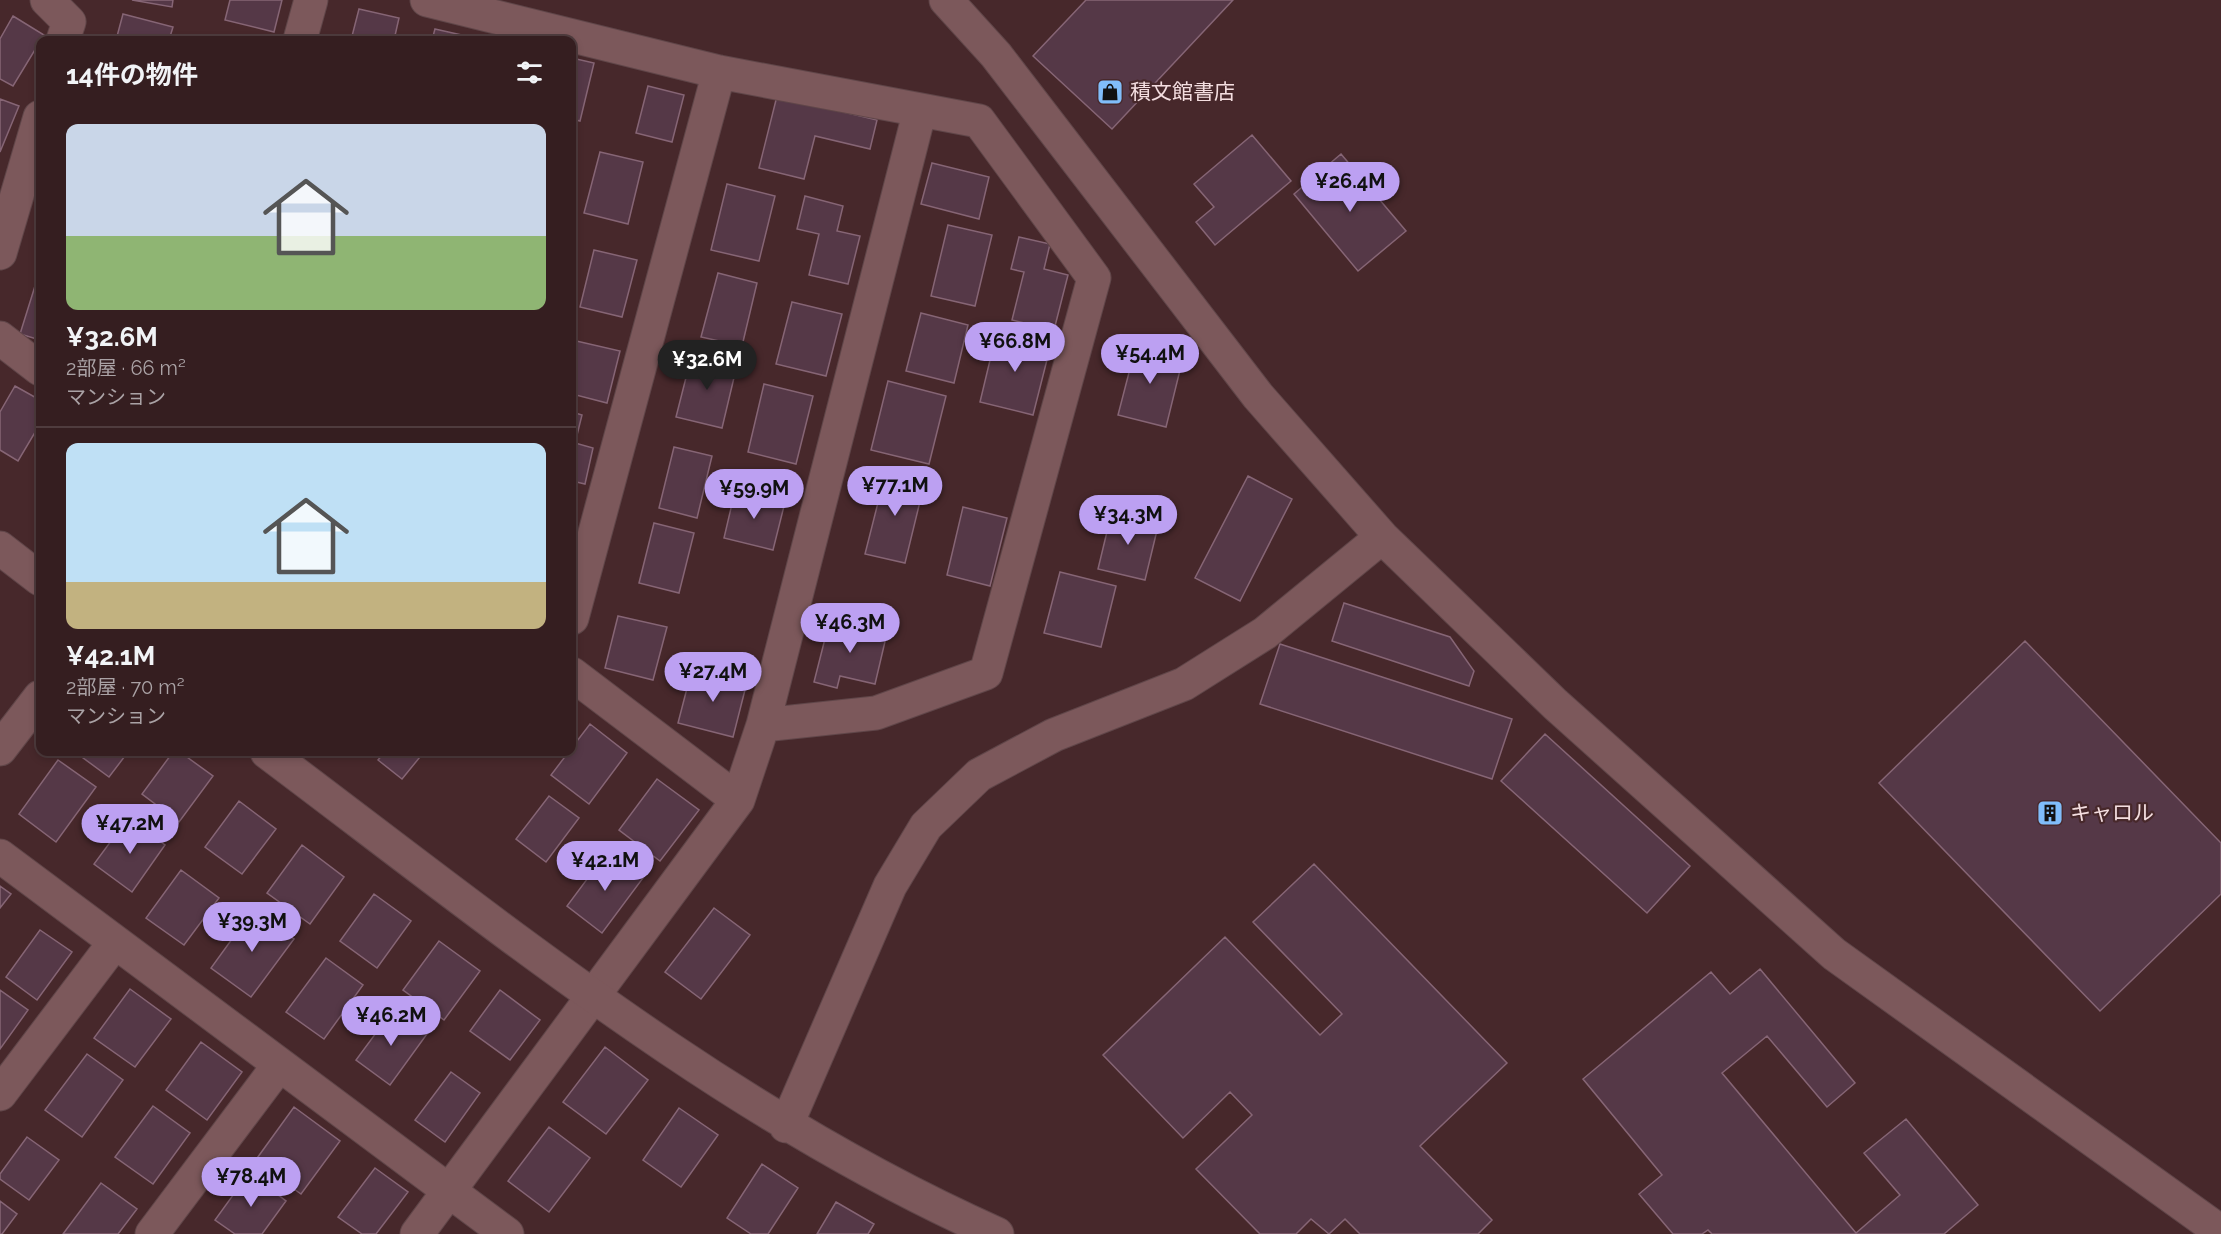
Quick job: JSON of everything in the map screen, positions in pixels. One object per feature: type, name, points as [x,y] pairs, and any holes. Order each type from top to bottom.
[{"type":"street","points":[[47,0],[69,22],[64,36]]},
{"type":"street","points":[[301,36],[311,0]]},
{"type":"street","points":[[427,0],[517,32],[537,36]]},
{"type":"street","points":[[946,0],[996,55],[1258,396],[1382,537],[1555,704],[1834,954],[2221,1232]]},
{"type":"street","points":[[576,44],[979,121],[1094,278],[986,673],[876,713],[763,724]]},
{"type":"street","points":[[576,603],[720,72]]},
{"type":"street","points":[[417,1234],[738,800],[763,724],[920,110]]},
{"type":"street","points":[[0,253],[5,217],[36,128]]},
{"type":"street","points":[[0,338],[36,366]]},
{"type":"street","points":[[786,1126],[890,886],[926,826],[979,775],[1054,735],[1184,684],[1265,633],[1382,537]]},
{"type":"street","points":[[0,548],[36,576]]},
{"type":"street","points":[[576,677],[738,800]]},
{"type":"street","points":[[0,749],[36,701]]},
{"type":"street","points":[[272,756],[592,997],[786,1126],[951,1213],[998,1234]]},
{"type":"street","points":[[0,856],[507,1234]]},
{"type":"street","points":[[0,1094],[115,942]]},
{"type":"street","points":[[152,1234],[279,1065]]},
{"type":"building","points":[[132,0],[173,0],[172,7]]},
{"type":"building","points":[[230,0],[282,0],[274,32],[225,20]]},
{"type":"building","name":"積文館書店","points":[[1086,0],[1233,0],[1112,129],[1033,56]]},
{"type":"building","points":[[359,9],[399,18],[395,36],[352,36]]},
{"type":"building","points":[[123,14],[173,27],[170,36],[117,36]]},
{"type":"building","points":[[13,16],[44,35],[36,36],[36,48],[13,86],[0,79],[0,39]]},
{"type":"building","points":[[435,29],[466,36],[433,36]]},
{"type":"building","points":[[576,59],[594,63],[580,121],[576,120]]},
{"type":"building","points":[[648,86],[684,95],[672,142],[636,133]]},
{"type":"building","points":[[777,96],[877,120],[870,149],[815,136],[804,179],[759,168]]},
{"type":"building","points":[[0,99],[19,106],[0,152]]},
{"type":"building","points":[[1252,135],[1291,181],[1215,245],[1196,222],[1214,207],[1194,184]]},
{"type":"building","points":[[600,152],[643,162],[628,224],[584,213]]},
{"type":"building","points":[[1341,154],[1406,231],[1358,271],[1294,194]]},
{"type":"building","points":[[932,163],[989,177],[979,219],[921,204]]},
{"type":"building","points":[[727,184],[775,196],[759,261],[711,250]]},
{"type":"building","points":[[805,196],[843,206],[837,231],[860,236],[848,284],[809,275],[819,234],[797,229]]},
{"type":"building","points":[[948,225],[992,235],[975,306],[931,296]]},
{"type":"building","points":[[1019,237],[1050,244],[1044,269],[1068,275],[1054,330],[1012,320],[1024,272],[1011,269]]},
{"type":"building","points":[[594,250],[637,260],[622,317],[580,307]]},
{"type":"building","points":[[718,273],[757,283],[742,346],[701,337]]},
{"type":"building","points":[[36,283],[36,339],[20,334]]},
{"type":"building","points":[[792,302],[842,314],[826,376],[776,364]]},
{"type":"building","points":[[921,313],[968,325],[954,383],[906,371]]},
{"type":"building","points":[[997,331],[1051,344],[1033,415],[980,402]]},
{"type":"building","points":[[1138,338],[1167,345],[1163,361],[1181,366],[1166,427],[1118,415]]},
{"type":"building","points":[[576,341],[620,351],[607,403],[576,395]]},
{"type":"building","points":[[692,354],[737,365],[722,428],[676,417]]},
{"type":"building","points":[[888,381],[946,396],[929,464],[871,450]]},
{"type":"building","points":[[764,384],[813,396],[796,464],[748,452]]},
{"type":"building","points":[[15,386],[36,398],[36,431],[18,461],[0,450],[0,412]]},
{"type":"building","points":[[576,413],[582,415],[576,439]]},
{"type":"building","points":[[576,443],[593,448],[585,484],[576,482]]},
{"type":"building","points":[[674,447],[712,456],[697,518],[659,508]]},
{"type":"building","points":[[886,471],[925,481],[905,563],[865,554]]},
{"type":"building","points":[[1248,476],[1292,499],[1240,601],[1195,578]]},
{"type":"building","points":[[735,491],[785,502],[773,550],[724,538]]},
{"type":"building","points":[[963,507],[1007,518],[990,586],[947,575]]},
{"type":"building","points":[[1112,511],[1159,522],[1145,580],[1098,569]]},
{"type":"building","points":[[654,523],[694,533],[679,593],[639,583]]},
{"type":"building","points":[[1060,572],[1116,586],[1101,647],[1044,633]]},
{"type":"building","points":[[1344,603],[1450,637],[1474,671],[1469,686],[1332,641]]},
{"type":"building","points":[[618,616],[667,627],[653,680],[605,668]]},
{"type":"building","points":[[830,619],[887,633],[875,684],[840,676],[837,688],[814,682]]},
{"type":"building","name":"キャロル","points":[[2025,641],[2221,843],[2221,894],[2100,1011],[1879,783]]},
{"type":"building","points":[[1280,644],[1512,719],[1492,779],[1260,704]]},
{"type":"building","points":[[692,669],[747,682],[733,737],[678,723]]},
{"type":"building","points":[[590,724],[627,753],[589,804],[551,775],[566,756],[576,756],[576,742]]},
{"type":"building","points":[[1545,734],[1690,866],[1647,913],[1501,781]]},
{"type":"building","points":[[80,756],[125,756],[109,777]]},
{"type":"building","points":[[170,756],[186,756],[213,776],[179,822],[142,794]]},
{"type":"building","points":[[381,756],[421,756],[402,779],[378,760]]},
{"type":"building","points":[[58,760],[96,787],[56,842],[19,814]]},
{"type":"building","points":[[657,779],[699,810],[660,861],[619,830]]},
{"type":"building","points":[[549,796],[579,818],[546,862],[516,839]]},
{"type":"building","points":[[239,801],[276,829],[242,874],[205,847]]},
{"type":"building","points":[[128,818],[165,845],[132,892],[94,864]]},
{"type":"building","points":[[302,845],[344,877],[310,924],[267,893]]},
{"type":"building","points":[[608,851],[643,878],[602,933],[567,906]]},
{"type":"building","points":[[1314,864],[1507,1063],[1420,1146],[1492,1220],[1478,1234],[1360,1234],[1345,1219],[1329,1234],[1311,1219],[1296,1234],[1260,1234],[1196,1169],[1252,1115],[1230,1092],[1183,1138],[1103,1055],[1225,937],[1320,1035],[1342,1014],[1253,922]]},
{"type":"building","points":[[181,870],[219,898],[184,945],[146,918]]},
{"type":"building","points":[[0,886],[11,894],[0,908]]},
{"type":"building","points":[[374,894],[411,921],[377,968],[340,941]]},
{"type":"building","points":[[714,908],[750,935],[701,999],[665,972]]},
{"type":"building","points":[[253,910],[294,939],[251,997],[211,968]]},
{"type":"building","points":[[40,930],[72,952],[37,1000],[6,977]]},
{"type":"building","points":[[439,941],[480,971],[444,1020],[403,990]]},
{"type":"building","points":[[326,958],[363,985],[324,1039],[286,1012]]},
{"type":"building","points":[[1760,969],[1855,1083],[1827,1107],[1767,1036],[1722,1073],[1856,1233],[1900,1195],[1864,1153],[1906,1119],[1978,1205],[1944,1234],[1712,1234],[1708,1230],[1702,1234],[1673,1234],[1639,1194],[1662,1175],[1583,1079],[1711,972],[1730,994]]},
{"type":"building","points":[[130,989],[171,1019],[135,1067],[94,1038]]},
{"type":"building","points":[[0,990],[28,1010],[0,1049]]},
{"type":"building","points":[[500,990],[540,1020],[510,1060],[470,1031]]},
{"type":"building","points":[[393,1010],[427,1034],[390,1085],[356,1060]]},
{"type":"building","points":[[201,1042],[242,1072],[207,1120],[166,1090]]},
{"type":"building","points":[[605,1047],[648,1080],[606,1134],[563,1102]]},
{"type":"building","points":[[87,1054],[123,1080],[82,1137],[45,1110]]},
{"type":"building","points":[[451,1072],[480,1093],[445,1142],[415,1120]]},
{"type":"building","points":[[153,1106],[190,1133],[153,1184],[115,1157]]},
{"type":"building","points":[[294,1107],[340,1141],[301,1194],[255,1161]]},
{"type":"building","points":[[679,1108],[718,1135],[681,1187],[643,1160]]},
{"type":"building","points":[[549,1127],[590,1158],[549,1212],[508,1181]]},
{"type":"building","points":[[27,1137],[59,1160],[29,1200],[0,1179],[0,1174]]},
{"type":"building","points":[[762,1164],[798,1188],[768,1234],[751,1234],[727,1218]]},
{"type":"building","points":[[375,1168],[408,1192],[376,1234],[362,1234],[338,1217]]},
{"type":"building","points":[[249,1173],[286,1201],[262,1234],[235,1234],[215,1220]]},
{"type":"building","points":[[101,1183],[137,1209],[118,1234],[63,1234]]},
{"type":"building","points":[[0,1201],[17,1214],[2,1234],[0,1234]]},
{"type":"building","points":[[836,1202],[874,1224],[868,1234],[817,1234]]},
{"type":"place","name":"積文館書店","points":[[1110,92]]},
{"type":"place","name":"キャロル","points":[[2050,813]]}]
